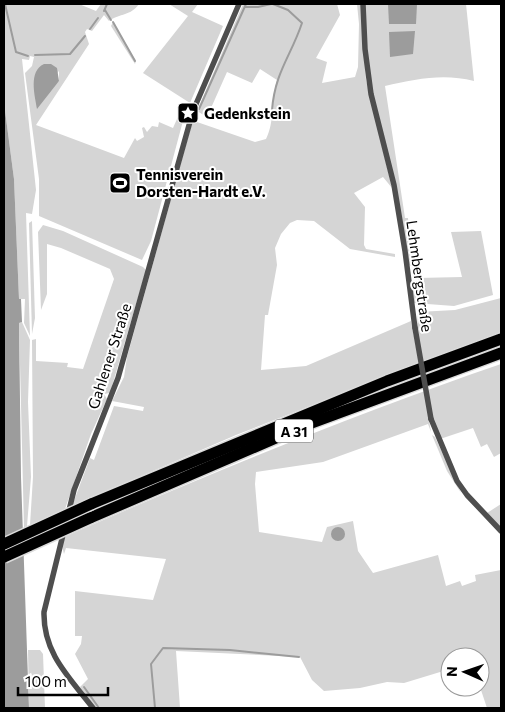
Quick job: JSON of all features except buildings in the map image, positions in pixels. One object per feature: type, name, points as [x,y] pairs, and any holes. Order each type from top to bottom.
[{"type":"highway","name":"A 31","points":[[4,544],[91,504],[387,381],[501,340]]},
{"type":"highway","name":"A 31","points":[[4,557],[306,425],[501,352]]},
{"type":"street","name":"Gahlener Straße","points":[[93,708],[47,645],[43,628],[44,612],[74,490],[118,378],[193,111],[239,4]]},
{"type":"street","name":"Lehmbergstraße","points":[[362,4],[369,85],[381,141],[394,185],[430,419],[460,486],[501,531]]},
{"type":"shaded area","points":[[4,4],[79,4],[96,11],[101,4],[139,4],[129,13],[109,21],[104,15],[92,31],[87,29],[85,32],[89,44],[36,125],[124,158],[135,138],[137,141],[144,137],[142,128],[144,127],[147,132],[152,126],[158,127],[159,122],[173,128],[181,110],[184,117],[151,241],[142,260],[39,216],[39,179],[25,73],[32,66],[34,57],[30,56],[29,60],[22,59],[36,190],[32,214],[26,213],[30,336],[24,323],[25,299],[19,299],[14,179],[4,103]],"holes":[[[59,71],[59,81],[36,101],[36,95]]]},
{"type":"shaded area","points":[[169,4],[198,4],[192,12],[223,26],[190,103],[143,73],[188,16]]},
{"type":"shaded area","points":[[243,4],[337,4],[340,15],[316,58],[327,62],[322,83],[355,77],[358,67],[359,24],[357,4],[361,4],[366,80],[392,188],[383,177],[354,193],[365,207],[364,245],[366,249],[395,254],[395,257],[350,249],[314,221],[297,220],[290,223],[281,234],[275,248],[277,265],[268,315],[265,315],[261,370],[306,366],[411,321],[405,289],[419,363],[236,435],[72,506],[90,458],[94,460],[114,406],[143,411],[144,407],[112,401],[124,377],[127,357],[193,120],[198,117],[197,122],[255,142],[266,139],[269,132],[277,80],[260,69],[252,83],[227,72],[207,117],[197,111]]},
{"type":"shaded area","points":[[364,4],[466,4],[474,81],[441,77],[418,79],[385,86],[405,218],[408,218],[411,266],[409,265],[374,105],[368,65]]},
{"type":"shaded area","points":[[388,4],[417,4],[416,24],[389,24]]},
{"type":"shaded area","points":[[113,22],[136,61],[135,64],[111,26]]},
{"type":"shaded area","points":[[415,31],[413,54],[390,57],[389,32]]},
{"type":"shaded area","points":[[44,64],[51,64],[57,68],[59,81],[37,109],[34,78],[39,67]]},
{"type":"shaded area","points":[[4,103],[14,179],[19,299],[21,299],[22,322],[19,323],[21,477],[29,708],[4,708]]},
{"type":"shaded area","points":[[32,221],[35,318],[32,334],[29,223]]},
{"type":"shaded area","points":[[43,225],[63,231],[146,270],[110,393],[104,394],[107,399],[91,434],[65,509],[30,525],[33,477],[32,340],[36,339],[36,361],[68,363],[67,367],[83,369],[114,279],[110,269],[47,244],[47,294],[41,310],[38,232]]},
{"type":"shaded area","points":[[481,231],[493,295],[454,306],[414,303],[412,288],[418,285],[418,278],[462,277],[451,232]]},
{"type":"shaded area","points":[[501,298],[501,333],[423,362],[417,327],[418,312],[455,310]]},
{"type":"shaded area","points":[[22,322],[30,340],[28,402],[31,477],[27,526],[24,528],[19,323]]},
{"type":"shaded area","points":[[501,364],[501,453],[494,457],[487,444],[481,447],[473,428],[440,439],[429,420],[431,432],[428,424],[323,462],[256,472],[255,484],[259,532],[322,542],[327,527],[353,521],[358,551],[373,573],[438,555],[446,586],[460,581],[462,586],[476,581],[475,575],[501,570],[501,708],[487,708],[483,697],[490,697],[490,647],[440,647],[440,672],[404,683],[387,682],[360,688],[324,691],[312,680],[300,657],[176,651],[180,708],[95,708],[80,687],[88,679],[75,654],[81,644],[82,636],[75,636],[75,591],[153,600],[166,559],[66,548],[64,554],[62,546],[64,537],[281,446]]},
{"type":"shaded area","points":[[432,435],[435,437],[461,493],[447,471]]},
{"type":"shaded area","points":[[501,504],[501,528],[487,513]]},
{"type":"shaded area","points":[[338,527],[343,529],[345,534],[343,539],[338,541],[333,539],[331,534],[333,529]]},
{"type":"shaded area","points":[[28,650],[40,650],[43,654],[45,708],[29,708]]},
{"type":"waterway","points":[[5,4],[16,52],[28,56]]},
{"type":"waterway","points":[[104,11],[107,4]]},
{"type":"waterway","points":[[199,109],[246,4]]},
{"type":"waterway","points":[[245,7],[271,4]]},
{"type":"waterway","points":[[272,110],[276,85],[302,23],[288,10],[273,4]]},
{"type":"waterway","points":[[105,10],[111,20]]},
{"type":"waterway","points":[[90,29],[98,18]]},
{"type":"waterway","points":[[113,22],[135,61]]},
{"type":"waterway","points":[[35,55],[70,54],[85,36]]},
{"type":"waterway","points":[[155,708],[151,664],[163,648],[230,650],[299,657]]},
{"type":"waterway","points":[[84,687],[99,708]]},
{"type":"place","name":"Gedenkstein","points":[[188,113]]},
{"type":"place","name":"Tennisverein Dorsten-Hardt e.V.","points":[[120,183]]}]
